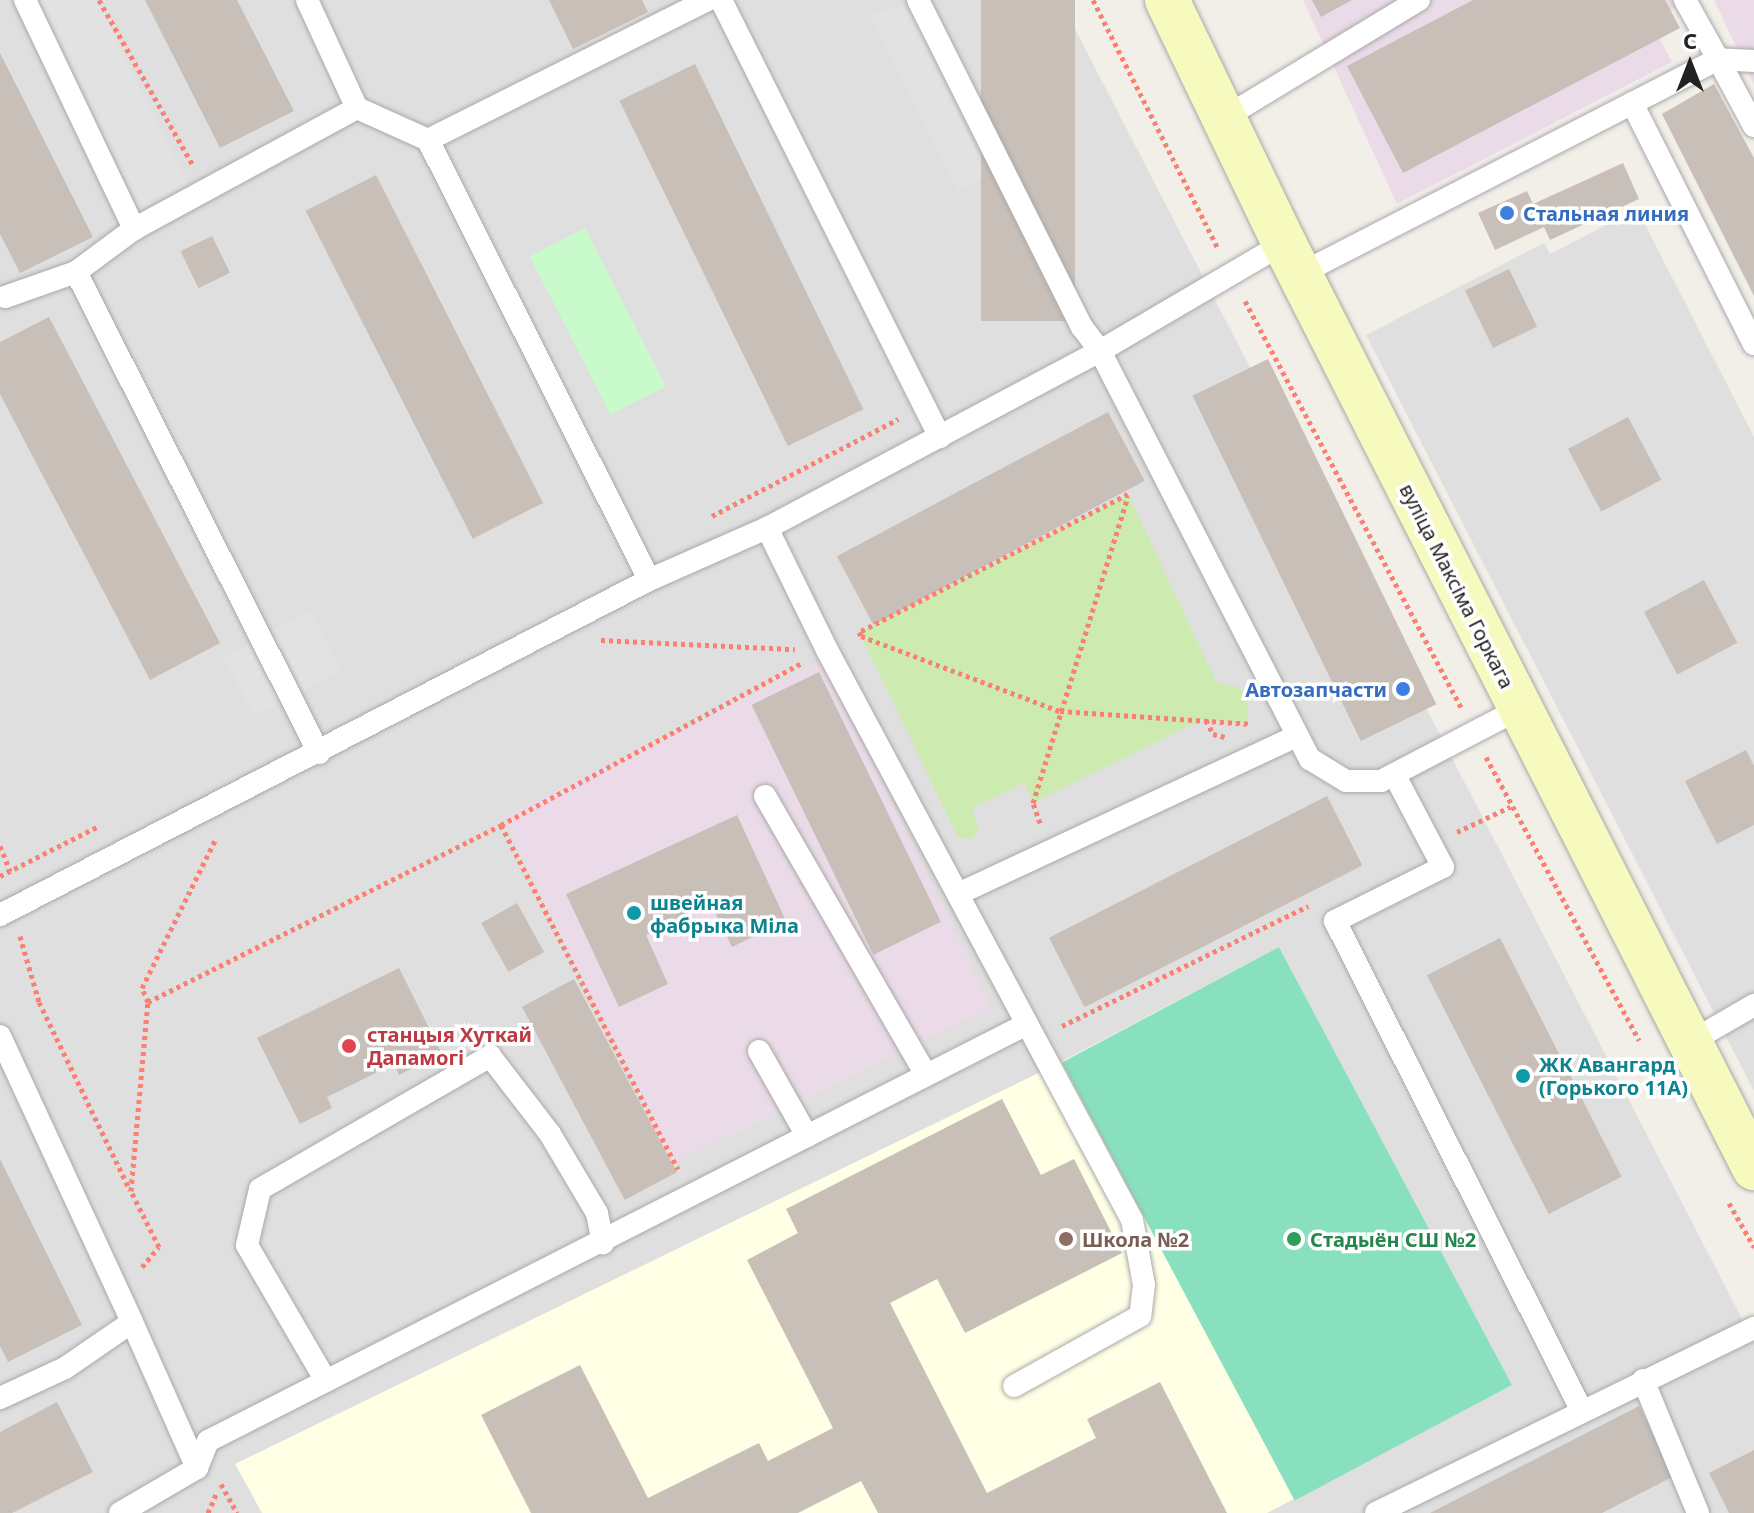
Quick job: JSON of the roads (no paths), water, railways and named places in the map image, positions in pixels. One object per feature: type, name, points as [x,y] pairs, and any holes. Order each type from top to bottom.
[{"type":"main road","name":"вуліца Максіма Горкага","points":[[1167,0],[1292,259],[1519,709],[1692,1041],[1739,1180]]},
{"type":"lane","points":[[25,0],[134,229]]},
{"type":"lane","points":[[307,0],[357,108],[428,140],[649,580]]},
{"type":"lane","points":[[428,140],[707,0]]},
{"type":"lane","points":[[721,0],[940,437]]},
{"type":"lane","points":[[918,0],[1082,327],[1100,351],[1292,732],[1310,759],[1346,781],[1365,785],[1395,776],[1519,709]]},
{"type":"lane","points":[[1224,118],[1419,0]]},
{"type":"lane","points":[[1685,0],[1754,126]]},
{"type":"lane","points":[[7,913],[649,580],[767,528],[1100,351],[1229,271],[1292,259],[1632,103],[1718,59],[1754,61]]},
{"type":"lane","points":[[1632,103],[1754,344]]},
{"type":"lane","points":[[5,297],[76,272],[134,229],[357,108]]},
{"type":"lane","points":[[76,272],[319,753]]},
{"type":"lane","points":[[767,528],[827,650],[1132,1220],[1144,1285],[1140,1316],[1014,1386]]},
{"type":"lane","points":[[958,894],[1051,853],[1292,732]]},
{"type":"lane","points":[[1395,776],[1443,867],[1335,921],[1582,1411]]},
{"type":"lane","points":[[765,796],[926,1075]]},
{"type":"lane","points":[[1692,1041],[1754,1005]]},
{"type":"lane","points":[[120,1513],[197,1468],[208,1441],[603,1243],[1027,1024]]},
{"type":"lane","points":[[0,1036],[197,1468]]},
{"type":"lane","points":[[759,1051],[807,1136]]},
{"type":"lane","points":[[326,1381],[247,1245],[260,1189],[490,1056],[550,1134],[597,1213],[603,1243]]},
{"type":"lane","points":[[0,1398],[65,1368],[132,1322]]},
{"type":"lane","points":[[1376,1513],[1754,1328]]},
{"type":"lane","points":[[1643,1380],[1698,1513]]},
{"type":"place","name":"Стальная линия","points":[[1507,213]]},
{"type":"place","name":"Автозапчасти","points":[[1403,689]]},
{"type":"place","name":"швейная фабрыка Міла","points":[[634,913]]},
{"type":"place","name":"станцыя Хуткай Дапамогі","points":[[349,1046]]},
{"type":"place","name":"ЖК Авангард (Горького 11А)","points":[[1523,1076]]},
{"type":"place","name":"Школа №2","points":[[1066,1239]]},
{"type":"place","name":"Стадыён СШ №2","points":[[1294,1239]]}]
